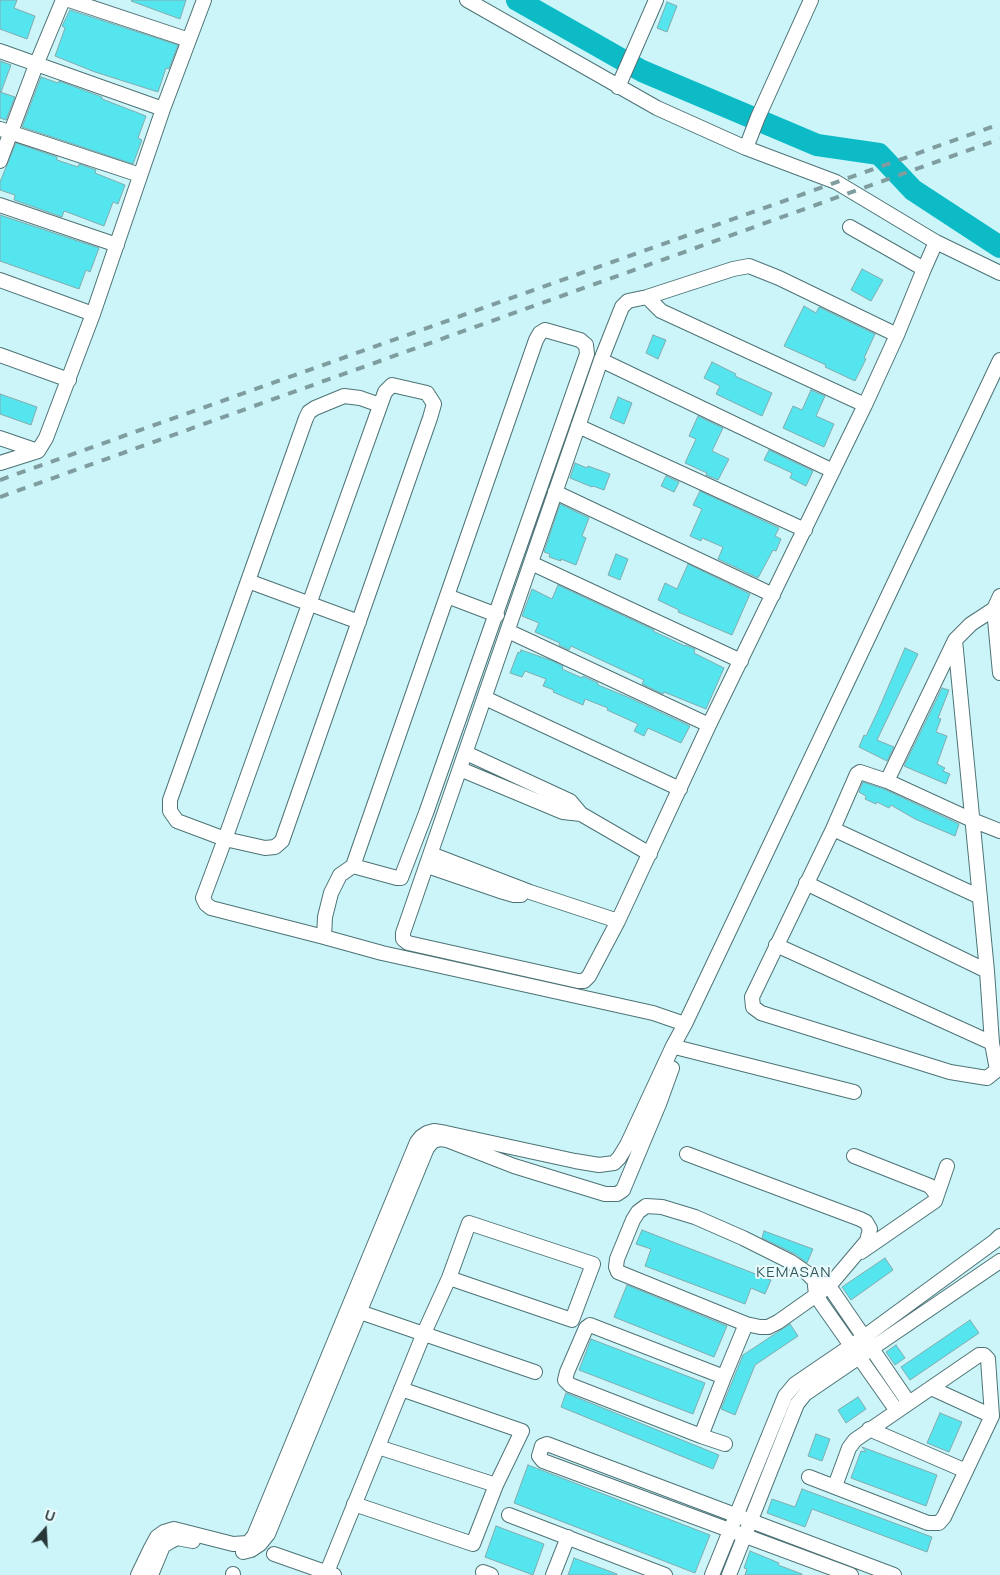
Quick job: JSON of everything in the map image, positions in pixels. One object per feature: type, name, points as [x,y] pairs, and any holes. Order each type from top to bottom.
[{"type":"street","points":[[0,161],[5,131],[36,65],[63,0]]},
{"type":"street","points":[[69,0],[189,40]]},
{"type":"street","points":[[0,463],[38,451],[46,438],[94,314],[163,109],[204,0]]},
{"type":"street","points":[[467,0],[656,108],[748,143],[836,182],[895,219],[931,255]]},
{"type":"street","points":[[618,87],[656,0]]},
{"type":"street","points":[[748,143],[811,0]]},
{"type":"street","points":[[0,51],[163,109]]},
{"type":"street","points":[[5,131],[140,175]]},
{"type":"street","points":[[0,205],[117,245]]},
{"type":"street","points":[[850,227],[931,255],[1000,273]]},
{"type":"street","points":[[897,335],[779,278],[749,266],[733,269],[647,297],[628,301],[622,307],[601,360],[555,492],[403,939],[408,943],[578,981],[584,981],[589,976],[618,921],[709,725],[742,662],[865,405],[897,335],[931,255]]},
{"type":"street","points":[[0,280],[94,314]]},
{"type":"street","points":[[647,297],[661,311],[865,405]]},
{"type":"street","points":[[324,937],[325,917],[331,893],[340,875],[354,866],[536,340],[540,333],[545,330],[580,340],[586,345],[587,354],[497,615],[401,878],[354,866]]},
{"type":"street","points":[[0,355],[69,380]]},
{"type":"street","points":[[601,360],[833,471]]},
{"type":"street","points":[[138,1575],[157,1538],[164,1532],[174,1529],[232,1544],[248,1542],[254,1536],[427,1148],[433,1141],[447,1140],[514,1166],[605,1194],[617,1194],[623,1190],[652,1121],[685,1024],[1000,360]]},
{"type":"street","points":[[380,405],[360,398],[344,396],[324,403],[309,412],[170,800],[170,811],[177,821],[225,839],[265,848],[275,847],[282,842],[434,404],[427,393],[392,385],[384,392],[380,405],[225,839],[204,898],[206,904],[211,908],[382,953],[653,1013],[685,1024]]},
{"type":"street","points":[[578,426],[805,530]]},
{"type":"street","points":[[0,438],[38,451]]},
{"type":"street","points":[[555,492],[773,595]]},
{"type":"street","points":[[531,562],[742,662]]},
{"type":"street","points":[[248,581],[359,622]]},
{"type":"street","points":[[447,596],[497,615]]},
{"type":"street","points":[[1000,596],[997,610],[1000,673]]},
{"type":"street","points":[[887,781],[955,640],[971,624],[997,610]]},
{"type":"street","points":[[508,631],[709,725]]},
{"type":"street","points":[[955,640],[972,820],[987,971],[992,1043],[998,1070],[987,1078],[950,1072],[762,1013],[753,1007],[752,996],[857,774],[860,772],[887,781],[972,820],[1000,831]]},
{"type":"street","points":[[485,698],[680,789]]},
{"type":"street","points":[[466,752],[570,801],[581,814],[650,854]]},
{"type":"street","points":[[460,769],[563,812],[581,814]]},
{"type":"street","points":[[833,828],[980,897]]},
{"type":"street","points":[[429,860],[618,921]]},
{"type":"street","points":[[806,883],[987,971]]},
{"type":"street","points":[[776,945],[992,1043]]},
{"type":"street","points":[[151,1575],[164,1546],[171,1540],[177,1538],[186,1539],[232,1553],[242,1553],[260,1544],[268,1534],[417,1142],[427,1132],[440,1132],[599,1166],[614,1163],[627,1145],[673,1046],[678,1043],[854,1092]]},
{"type":"street","points":[[687,1154],[866,1222],[870,1229],[867,1241],[829,1286],[815,1287],[778,1322],[760,1327],[746,1324],[618,1272],[616,1267],[617,1259],[633,1220],[638,1212],[646,1206],[662,1207],[695,1217],[744,1238],[791,1262],[807,1273],[815,1287],[854,1352],[897,1411]]},
{"type":"street","points":[[854,1156],[930,1186],[936,1194]]},
{"type":"street","points":[[852,1258],[935,1201],[947,1166]]},
{"type":"street","points":[[274,1554],[330,1574],[354,1504],[424,1333],[449,1278],[469,1223],[593,1264],[572,1320],[449,1278]]},
{"type":"street","points":[[868,1343],[1000,1236]]},
{"type":"street","points":[[712,1575],[785,1396],[795,1384],[854,1352],[1000,1261]]},
{"type":"street","points":[[829,1286],[909,1403]]},
{"type":"street","points":[[354,1310],[535,1372]]},
{"type":"street","points":[[724,1377],[590,1324],[586,1328],[567,1372],[566,1380],[570,1385],[725,1444]]},
{"type":"street","points":[[701,1436],[746,1324]]},
{"type":"street","points":[[729,1575],[797,1404],[805,1394],[854,1352]]},
{"type":"street","points":[[809,1477],[928,1522],[938,1524],[944,1517],[992,1416],[988,1359],[984,1355],[979,1355],[851,1444],[835,1486]]},
{"type":"street","points":[[931,1388],[992,1416]]},
{"type":"street","points":[[354,1504],[473,1544],[496,1485],[522,1431],[401,1390]]},
{"type":"street","points":[[869,1430],[966,1471]]},
{"type":"street","points":[[851,1575],[543,1461],[539,1456],[542,1446],[547,1444],[894,1575]]},
{"type":"street","points":[[378,1447],[496,1485]]},
{"type":"street","points":[[510,1515],[665,1575]]},
{"type":"street","points":[[553,1575],[568,1537]]},
{"type":"building","points":[[0,0],[17,0],[14,8],[35,16],[27,39],[0,29]]},
{"type":"building","points":[[132,0],[186,0],[180,19]]},
{"type":"building","points":[[667,2],[677,6],[667,32],[657,28]]},
{"type":"building","points":[[70,10],[178,45],[169,69],[166,68],[158,92],[95,72],[55,56],[65,28],[62,26]]},
{"type":"building","points":[[0,61],[11,65],[1,92],[0,91]]},
{"type":"building","points":[[41,77],[58,83],[59,81],[146,116],[138,138],[142,140],[133,164],[22,127]]},
{"type":"building","points":[[0,92],[15,97],[6,120],[0,118]]},
{"type":"building","points":[[16,143],[57,157],[57,160],[78,167],[79,164],[96,170],[95,173],[125,185],[118,204],[113,202],[104,226],[64,211],[62,217],[14,200],[15,195],[0,190],[0,182]]},
{"type":"building","points":[[0,215],[99,248],[90,272],[86,270],[79,289],[0,261]]},
{"type":"building","points":[[862,269],[883,280],[871,301],[851,290]]},
{"type":"building","points":[[804,306],[816,313],[819,307],[875,334],[864,358],[866,359],[855,381],[825,367],[826,365],[784,346]]},
{"type":"building","points":[[653,335],[666,340],[658,359],[646,353]]},
{"type":"building","points":[[712,362],[736,374],[735,376],[772,393],[762,416],[716,394],[720,386],[704,378]]},
{"type":"building","points":[[811,390],[825,396],[816,416],[834,424],[824,447],[783,428],[793,406],[802,410]]},
{"type":"building","points":[[0,394],[37,407],[31,425],[0,414]]},
{"type":"building","points":[[618,397],[632,403],[624,424],[610,418]]},
{"type":"building","points":[[698,416],[723,428],[712,451],[729,459],[718,480],[685,463],[696,439],[689,436]]},
{"type":"building","points":[[769,450],[813,471],[806,486],[790,478],[792,473],[764,460]]},
{"type":"building","points":[[575,463],[610,474],[604,490],[570,478]]},
{"type":"building","points":[[666,476],[679,482],[674,492],[661,486]]},
{"type":"building","points":[[700,491],[779,528],[775,536],[781,539],[776,551],[773,550],[758,578],[718,559],[723,547],[702,538],[701,541],[690,536],[702,509],[693,505]]},
{"type":"building","points":[[560,504],[589,518],[582,536],[586,538],[576,565],[549,557],[550,554],[544,552]]},
{"type":"building","points":[[616,554],[628,559],[620,580],[608,575]]},
{"type":"building","points":[[688,564],[750,594],[732,635],[678,612],[679,610],[658,600],[665,583],[677,589]]},
{"type":"building","points":[[558,585],[685,646],[695,649],[694,653],[724,668],[706,709],[664,692],[663,694],[642,684],[644,680],[571,646],[569,650],[559,645],[560,643],[535,632],[539,623],[522,616],[532,589],[552,599]]},
{"type":"building","points":[[905,648],[918,654],[877,740],[894,747],[887,761],[859,747],[877,713]]},
{"type":"building","points":[[521,650],[553,661],[563,666],[562,669],[582,678],[583,676],[598,683],[598,685],[690,726],[681,743],[648,728],[644,736],[634,731],[638,724],[607,710],[608,708],[585,699],[583,705],[553,692],[554,690],[543,686],[546,679],[525,671],[522,677],[510,673],[518,652],[520,653]]},
{"type":"building","points":[[942,688],[949,690],[938,718],[941,719],[936,732],[947,736],[937,764],[945,768],[943,771],[950,774],[946,784],[904,766]]},
{"type":"building","points":[[863,782],[884,789],[959,824],[955,836],[915,819],[891,805],[889,808],[865,799],[866,796],[859,792]]},
{"type":"building","points":[[642,1230],[771,1280],[765,1294],[751,1288],[745,1304],[645,1266],[651,1249],[636,1244]]},
{"type":"building","points":[[764,1231],[813,1249],[807,1263],[795,1254],[762,1238]]},
{"type":"building","points":[[885,1258],[893,1270],[851,1300],[842,1287]]},
{"type":"building","points":[[627,1285],[727,1326],[714,1357],[614,1317]]},
{"type":"building","points":[[970,1320],[979,1333],[910,1380],[901,1367]]},
{"type":"building","points":[[790,1324],[798,1336],[755,1365],[735,1415],[721,1409],[743,1355]]},
{"type":"building","points":[[591,1339],[705,1383],[693,1414],[579,1370]]},
{"type":"building","points":[[896,1345],[905,1358],[895,1365],[886,1352]]},
{"type":"building","points":[[566,1393],[719,1455],[713,1469],[561,1407]]},
{"type":"building","points":[[858,1397],[866,1409],[846,1423],[838,1410]]},
{"type":"building","points":[[940,1413],[962,1422],[949,1452],[927,1443]]},
{"type":"building","points":[[816,1434],[830,1439],[822,1461],[808,1456]]},
{"type":"building","points":[[862,1447],[937,1475],[926,1506],[851,1478],[861,1451],[866,1452]]},
{"type":"building","points":[[528,1465],[710,1535],[695,1573],[514,1503]]},
{"type":"building","points":[[802,1489],[932,1537],[927,1552],[812,1509],[805,1527],[767,1513],[772,1499],[795,1507]]},
{"type":"building","points":[[496,1526],[544,1544],[533,1575],[485,1557]]},
{"type":"building","points":[[750,1551],[802,1575],[745,1575],[747,1569],[744,1568]]},
{"type":"building","points":[[574,1558],[617,1574],[617,1575],[568,1575]]},
{"type":"waterway","points":[[517,0],[642,71],[817,145],[879,154],[913,190],[1000,247]]},
{"type":"railway","points":[[0,480],[1000,124]]},
{"type":"railway","points":[[0,497],[1000,139]]},
{"type":"district","name":"KEMASAN","points":[[794,1273]]}]
